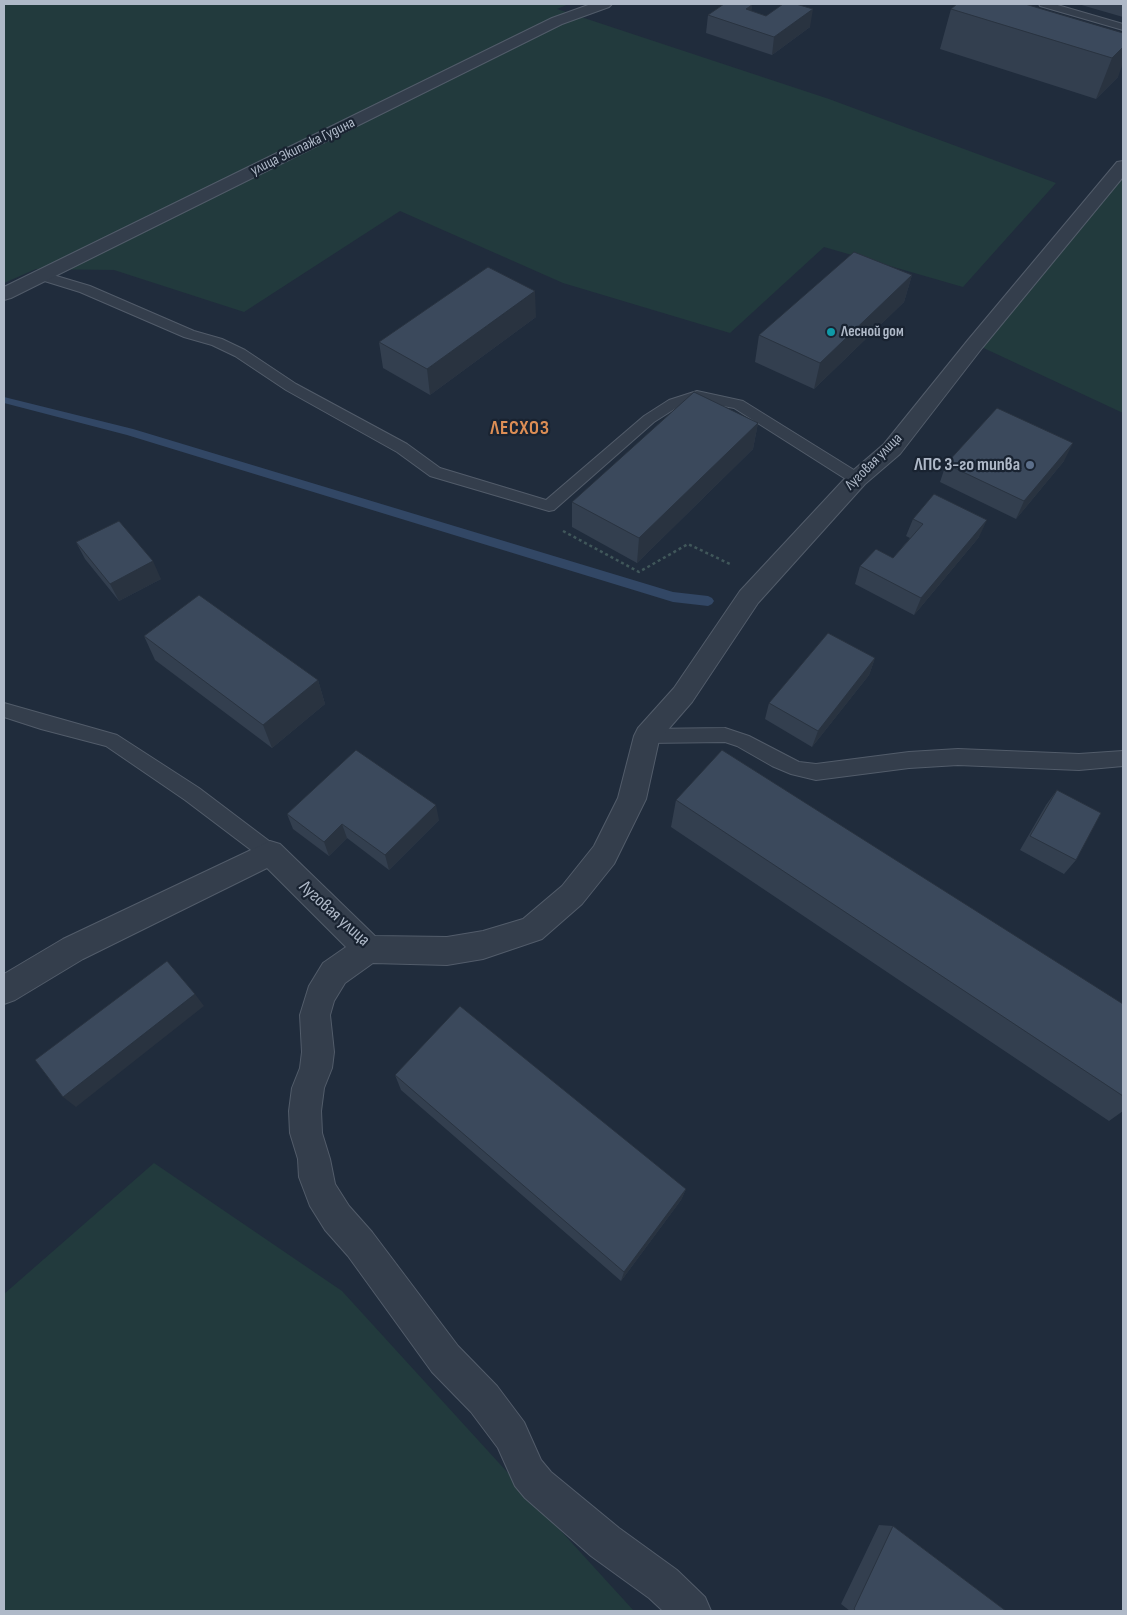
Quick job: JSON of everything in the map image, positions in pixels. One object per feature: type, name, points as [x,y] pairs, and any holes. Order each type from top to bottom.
[{"type":"street","name":"улица Экипажа Гудина","points":[[4,294],[557,21],[604,4]]},
{"type":"street","name":"Луговая улица","points":[[270,854],[368,949],[447,951],[483,946],[532,930],[572,895],[604,855],[632,799],[647,736],[684,695],[748,596],[856,479],[892,449],[974,344],[1123,166]]},
{"type":"street","points":[[4,990],[73,949],[270,854]]},
{"type":"street","points":[[368,949],[334,973],[320,996],[315,1015],[318,1052],[316,1068],[308,1088],[304,1111],[306,1132],[314,1159],[316,1177],[322,1194],[337,1218],[360,1244],[445,1359],[484,1399],[511,1434],[528,1473],[538,1485],[605,1542],[663,1584],[691,1611]]},
{"type":"lane","points":[[1044,4],[1123,27]]},
{"type":"lane","points":[[43,276],[104,296],[189,334],[217,342],[240,353],[291,387],[402,448],[435,472],[550,506],[628,440],[649,419],[674,403],[697,396],[738,404],[856,479]]},
{"type":"lane","points":[[4,710],[41,722],[111,740],[192,794],[270,854]]},
{"type":"lane","points":[[647,736],[725,735],[743,741],[778,761],[797,769],[816,772],[909,760],[958,757],[1079,762],[1123,759]]},
{"type":"path","points":[[550,506],[556,528],[639,572],[688,544],[764,580]]},
{"type":"green space","points":[[4,4],[569,4],[557,9],[829,99],[1056,183],[963,287],[824,247],[730,333],[563,283],[400,211],[244,312],[114,270],[36,269],[4,283]]},
{"type":"green space","points":[[1123,166],[1123,413],[975,344]]},
{"type":"green space","points":[[154,1163],[342,1291],[634,1611],[4,1611],[4,1294]]},
{"type":"building","points":[[724,4],[752,5],[746,9],[766,16],[783,4],[796,4],[813,9],[774,37],[708,15]]},
{"type":"building","points":[[957,4],[1025,4],[1123,33],[1123,47],[1112,58],[951,9]]},
{"type":"building","points":[[854,252],[912,275],[820,363],[759,335]]},
{"type":"building","points":[[488,267],[535,291],[427,369],[379,342]]},
{"type":"building","points":[[694,392],[758,423],[639,538],[572,502]]},
{"type":"building","points":[[997,408],[1073,443],[1024,501],[946,464]]},
{"type":"building","points":[[934,494],[987,520],[921,598],[860,566],[876,549],[893,558],[923,524],[913,519]]},
{"type":"building","points":[[119,521],[153,561],[110,584],[76,542]]},
{"type":"building","points":[[199,595],[318,680],[263,725],[144,636]]},
{"type":"building","points":[[828,633],[875,658],[818,731],[769,703]]},
{"type":"building","points":[[356,750],[436,805],[385,855],[342,824],[324,842],[287,814]]},
{"type":"building","points":[[722,750],[1123,1004],[1123,1096],[676,800]]},
{"type":"building","points":[[1057,790],[1101,813],[1076,860],[1030,836]]},
{"type":"building","points":[[167,961],[195,994],[63,1097],[35,1060]]},
{"type":"building","points":[[460,1006],[686,1189],[624,1272],[395,1075]]},
{"type":"building","points":[[893,1526],[1006,1611],[856,1611],[854,1609]]},
{"type":"waterway","points":[[4,400],[129,432],[673,597],[708,601]]},
{"type":"place","name":"Лесной дом","points":[[831,332]]},
{"type":"place","name":"ЛПС 3-го типва","points":[[1030,465]]},
{"type":"district","name":"ЛЕСХОЗ","points":[[520,429]]}]
